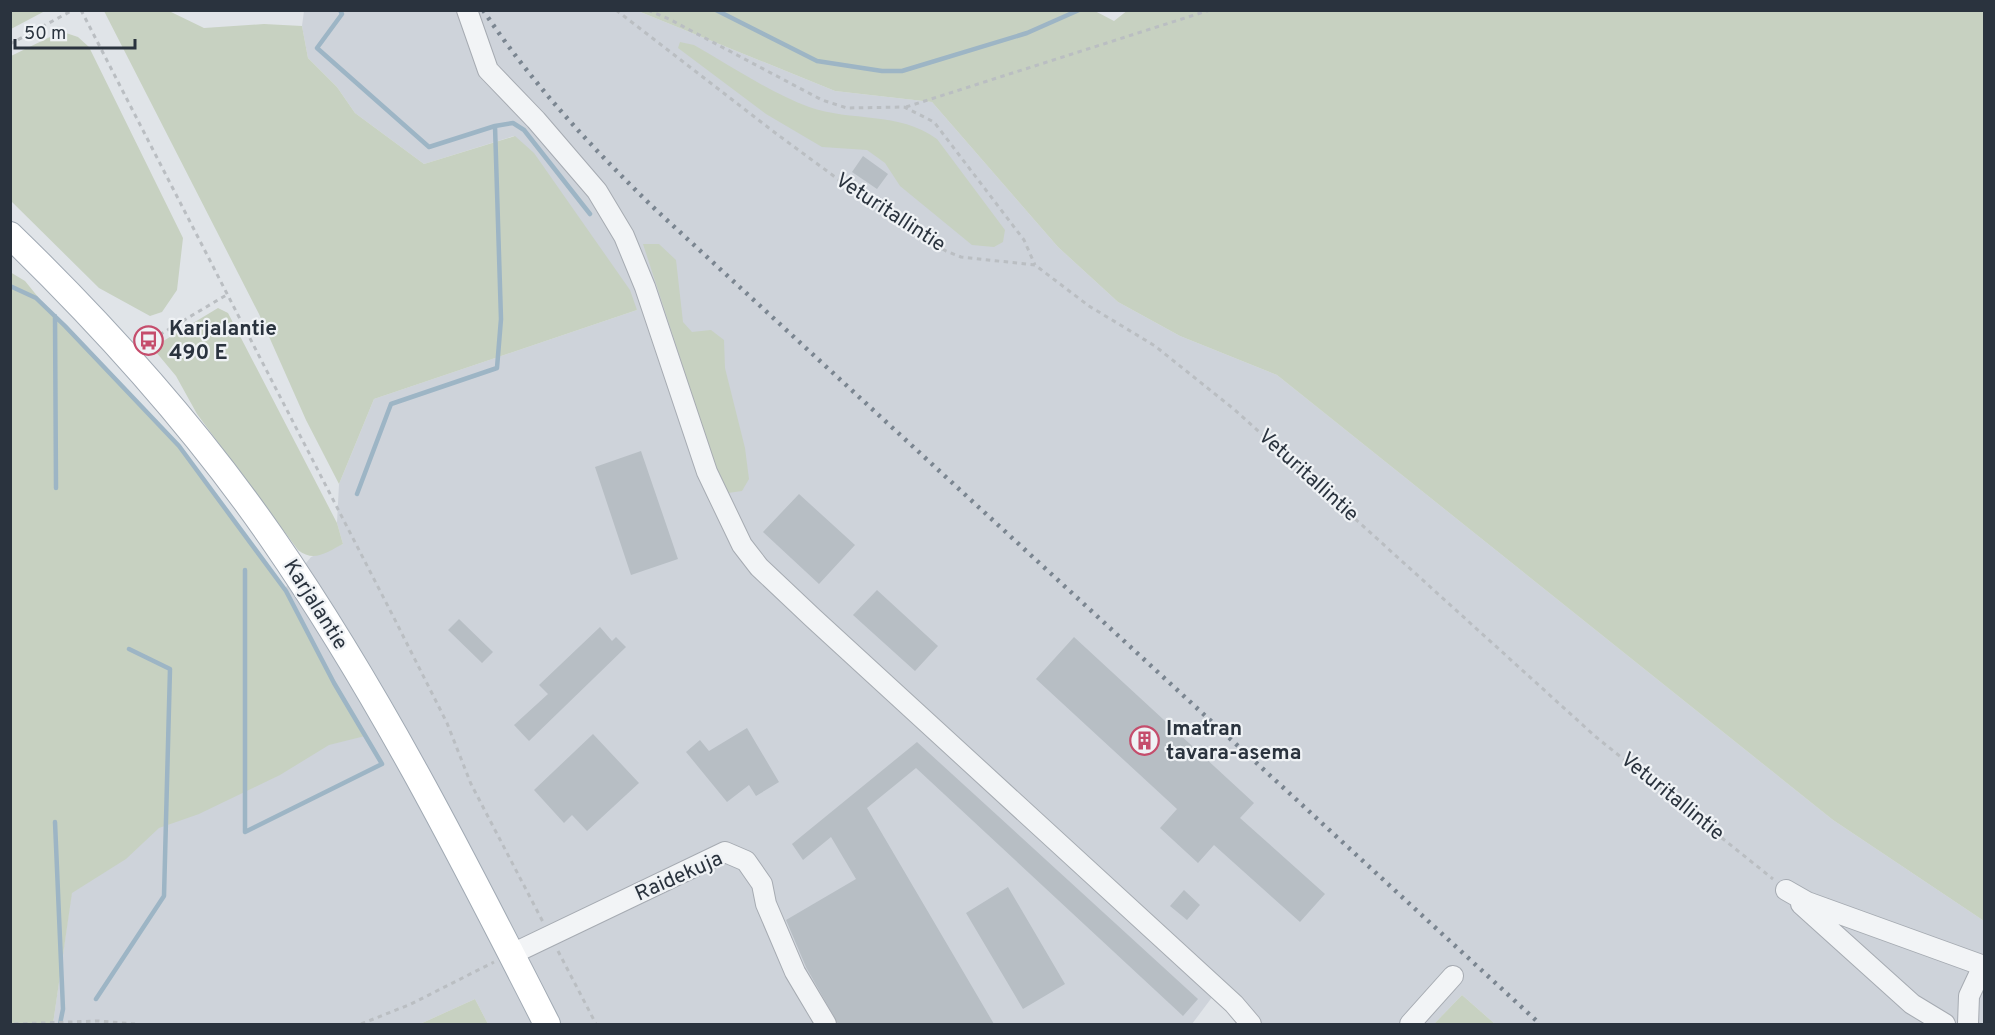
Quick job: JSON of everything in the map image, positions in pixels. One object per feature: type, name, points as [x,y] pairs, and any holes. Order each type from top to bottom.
[{"type":"main road","name":"Karjalantie","points":[[10,236],[127,356],[216,462],[272,537],[322,612],[407,757],[547,1024]]},
{"type":"street","points":[[467,10],[488,70],[536,120],[597,191],[624,236],[645,287],[707,472],[728,519],[748,552],[813,618],[1234,1004],[1251,1024]]},
{"type":"street","name":"Raidekuja","points":[[512,954],[725,852],[746,861],[762,884],[766,904],[795,972],[826,1024]]},
{"type":"street","points":[[1786,890],[1807,902],[1984,966],[1969,996],[1968,1024]]},
{"type":"street","points":[[1786,890],[1912,1004],[1945,1024]]},
{"type":"street","points":[[1410,1024],[1453,976]]},
{"type":"path","points":[[10,44],[73,10]]},
{"type":"path","points":[[81,10],[447,723],[471,784],[596,1024]]},
{"type":"path","name":"Veturitallintie","points":[[616,10],[884,213],[946,251],[977,261],[1035,265],[1089,306],[1155,346],[1235,410],[1596,737],[1786,890]]},
{"type":"path","points":[[648,10],[822,100],[847,108],[904,107],[1210,10]]},
{"type":"path","points":[[904,107],[934,122],[947,137],[1024,240],[1035,265]]},
{"type":"path","points":[[127,356],[228,294]]},
{"type":"path","points":[[361,1024],[411,1004],[512,954]]},
{"type":"path","points":[[14,1024],[98,1021],[135,1024]]},
{"type":"shaded area","points":[[304,11],[638,11],[835,91],[932,102],[1058,247],[1118,302],[1180,336],[1277,375],[1833,820],[1984,921],[1984,1024],[1495,1024],[1462,995],[1434,1024],[1264,1024],[1213,996],[1192,1024],[488,1024],[475,999],[420,1024],[53,1024],[76,861],[272,604],[311,557],[343,544],[337,523],[339,484],[374,399],[637,310],[514,136],[424,164],[355,113],[337,87],[308,58],[302,26]]},
{"type":"green space","points":[[11,10],[45,10],[45,11],[11,29]]},
{"type":"green space","points":[[1093,10],[1114,21],[1128,10],[1984,11],[1984,921],[1833,820],[1277,375],[1180,336],[1118,302],[1058,247],[932,102],[835,91],[638,11]]},
{"type":"green space","points":[[104,11],[169,11],[204,28],[264,24],[302,26],[308,58],[337,87],[355,113],[424,164],[515,136],[534,153],[630,290],[637,310],[374,399],[339,484],[306,420],[259,314]]},
{"type":"green space","points":[[66,33],[78,37],[89,47],[183,238],[177,290],[162,312],[150,316],[99,288],[11,201],[11,56],[54,35]]},
{"type":"green space","points":[[680,42],[694,45],[765,86],[809,107],[825,112],[907,124],[937,139],[1005,230],[1003,242],[994,247],[972,245],[900,186],[885,163],[867,150],[822,147],[766,114],[678,48]]},
{"type":"green space","points":[[643,244],[659,244],[676,260],[683,322],[692,332],[711,330],[724,340],[725,368],[745,448],[749,479],[742,491],[728,493],[720,480]]},
{"type":"green space","points":[[10,272],[25,281],[47,308],[179,446],[286,591],[365,736],[329,745],[280,775],[199,814],[159,828],[126,859],[72,893],[53,1024],[11,1024]]},
{"type":"green space","points":[[218,308],[228,313],[337,523],[343,544],[326,553],[310,556],[298,550],[197,414],[176,376],[156,352],[160,343]]},
{"type":"green space","points":[[1462,995],[1495,1024],[1434,1024]]},
{"type":"green space","points":[[475,999],[488,1024],[420,1024]]},
{"type":"building","points":[[863,156],[888,174],[877,189],[852,172]]},
{"type":"building","points":[[641,451],[678,559],[631,575],[595,467]]},
{"type":"building","points":[[799,494],[855,545],[819,584],[763,532]]},
{"type":"building","points":[[877,590],[938,646],[915,671],[853,615]]},
{"type":"building","points":[[459,619],[493,652],[482,663],[448,630]]},
{"type":"building","points":[[600,627],[612,641],[616,637],[626,647],[529,741],[514,725],[548,694],[539,685]]},
{"type":"building","name":"Imatran tavara-asema","points":[[1074,637],[1254,803],[1240,818],[1325,894],[1300,922],[1214,845],[1198,863],[1160,828],[1177,809],[1036,679]]},
{"type":"building","points":[[747,728],[779,782],[756,796],[749,785],[727,802],[686,752],[700,740],[709,751]]},
{"type":"building","points":[[593,734],[639,783],[587,831],[572,815],[564,823],[534,790]]},
{"type":"building","points":[[917,742],[1198,999],[1183,1016],[916,768],[867,808],[994,1024],[838,1024],[806,967],[786,920],[856,879],[831,837],[803,860],[792,844]]},
{"type":"building","points":[[1008,887],[1065,984],[1023,1009],[966,913]]},
{"type":"building","points":[[1184,890],[1200,905],[1187,920],[1170,906]]},
{"type":"waterway","points":[[340,10],[342,14],[317,48],[429,147],[495,126],[513,123],[524,130],[590,214]]},
{"type":"waterway","points":[[716,10],[817,61],[882,71],[902,71],[1027,33],[1079,10]]},
{"type":"waterway","points":[[357,494],[391,404],[497,368],[501,319],[495,126]]},
{"type":"waterway","points":[[10,286],[36,298],[179,446],[286,591],[334,683],[382,764],[245,832],[245,570]]},
{"type":"waterway","points":[[55,316],[56,488]]},
{"type":"waterway","points":[[96,999],[164,896],[170,669],[129,649]]},
{"type":"waterway","points":[[55,822],[63,1009],[60,1024]]},
{"type":"railway","points":[[483,10],[522,64],[564,115],[656,210],[1540,1024]]},
{"type":"place","name":"Karjalantie 490 E","points":[[148,341]]},
{"type":"place","name":"Imatran tavara-asema","points":[[1145,741]]}]
